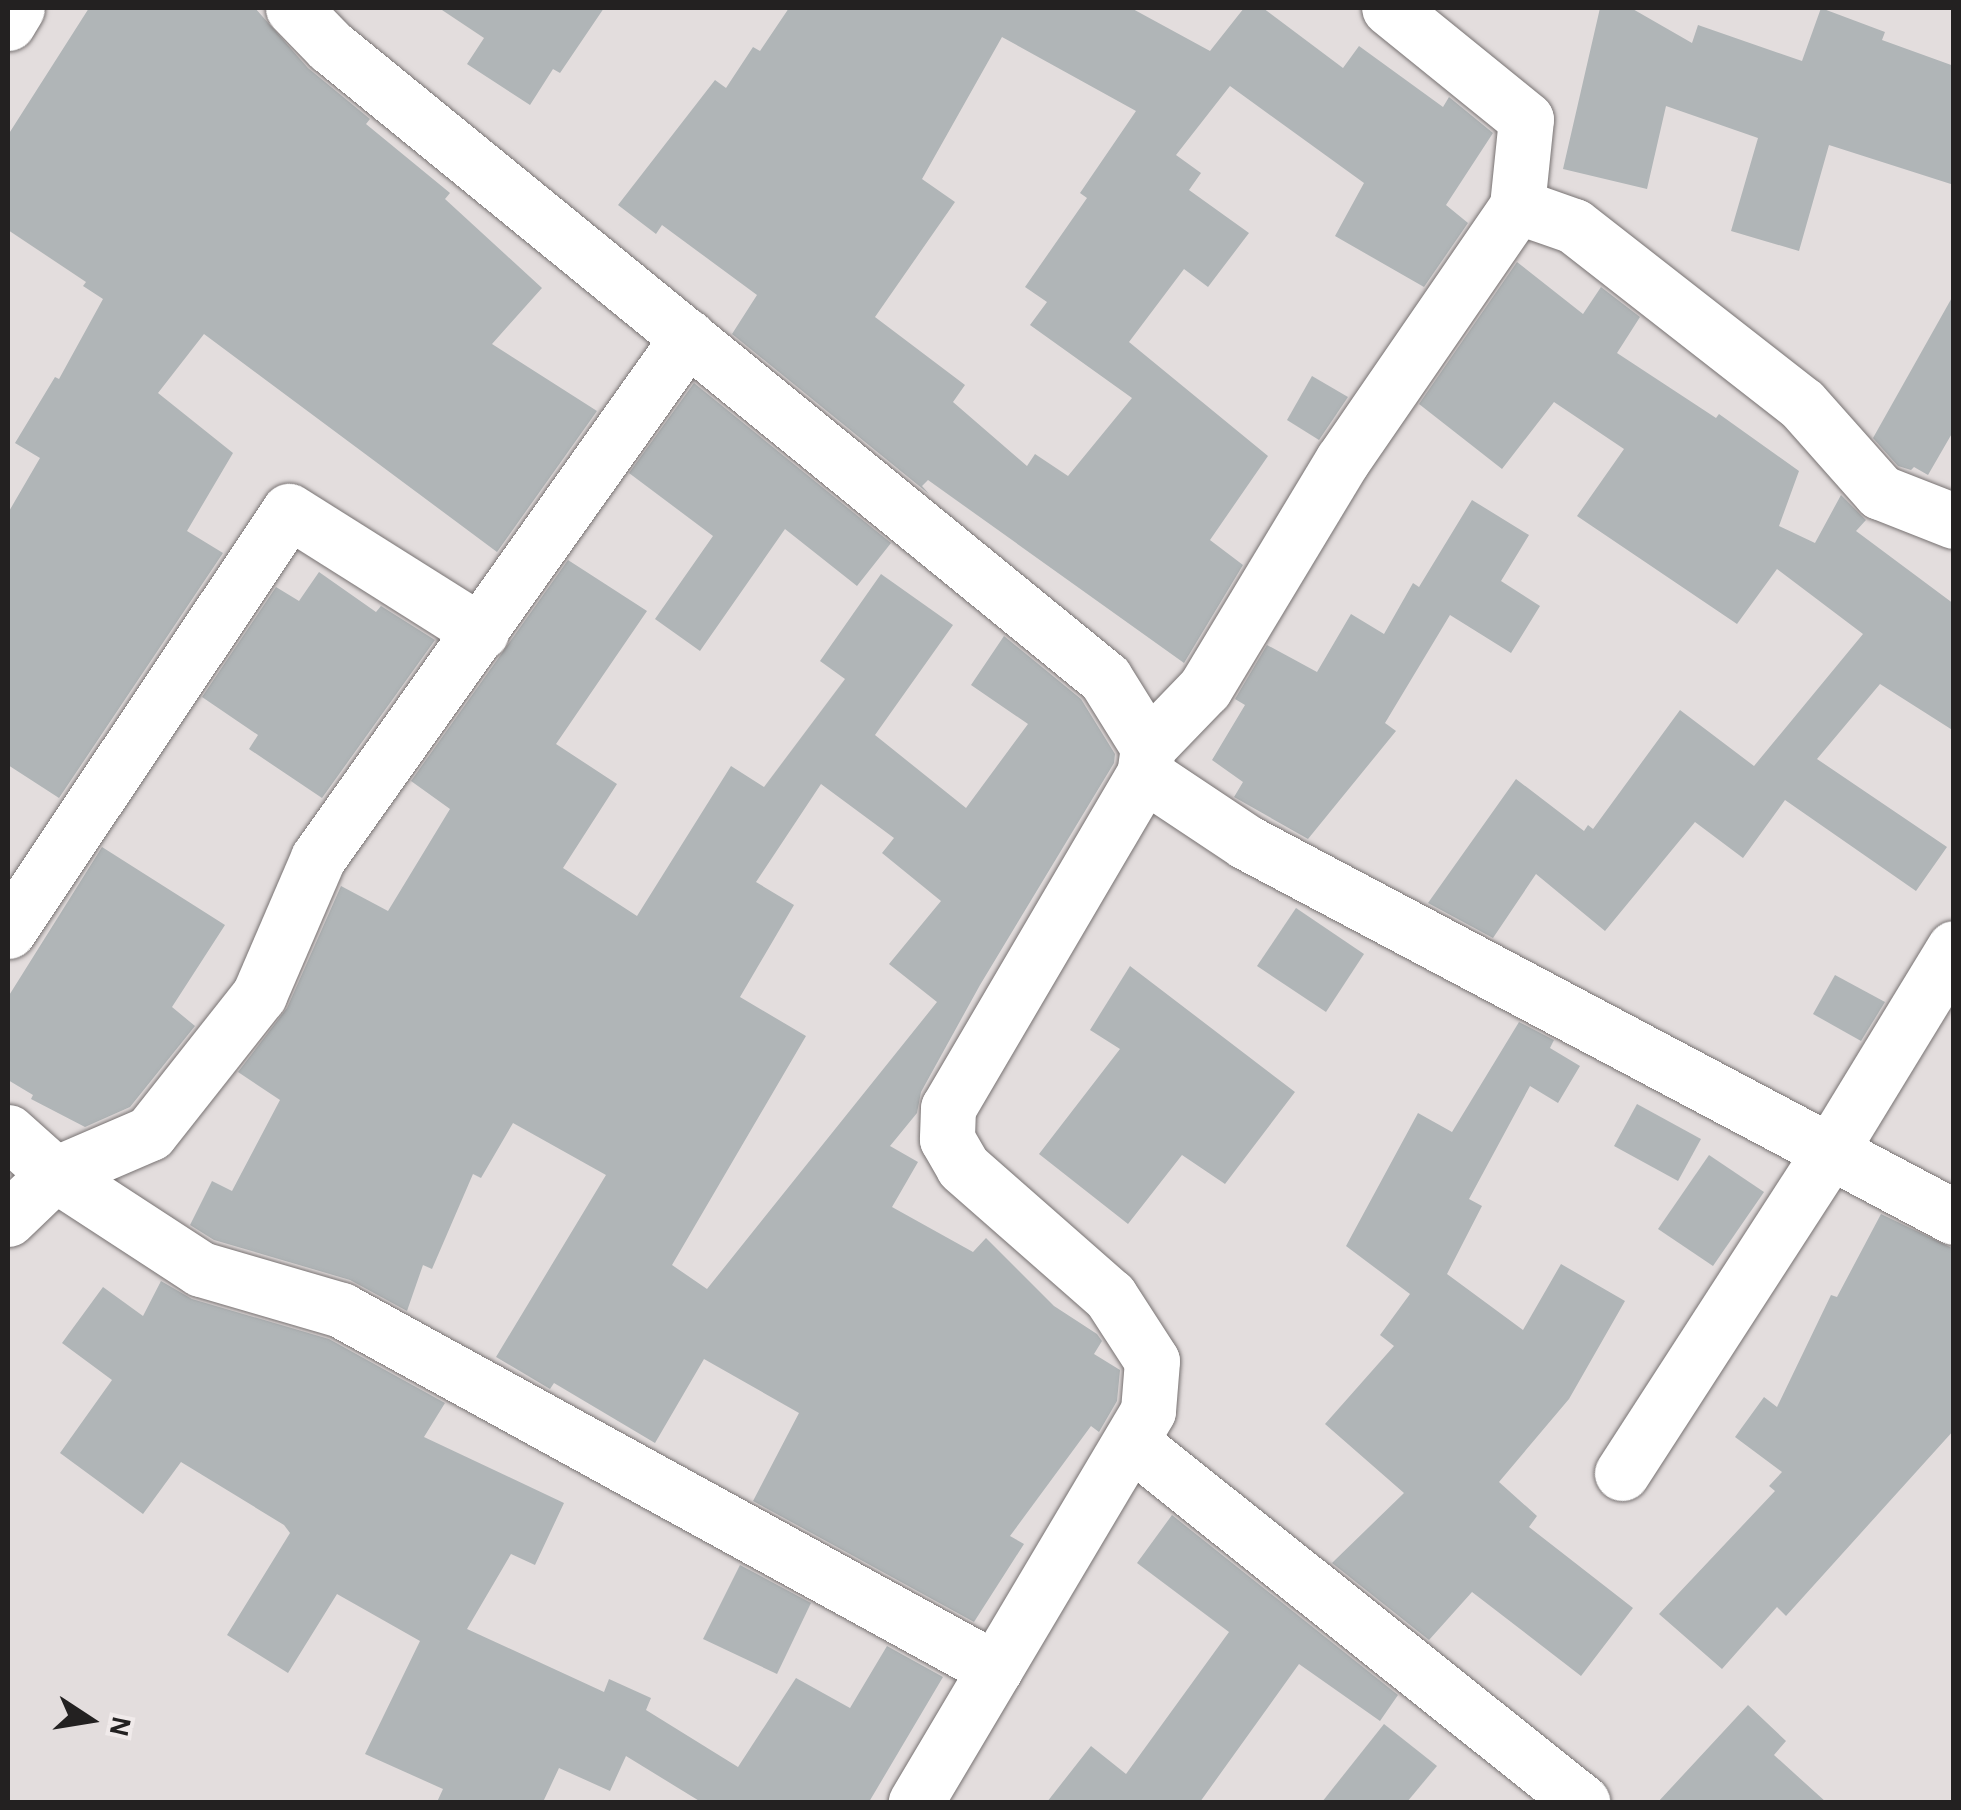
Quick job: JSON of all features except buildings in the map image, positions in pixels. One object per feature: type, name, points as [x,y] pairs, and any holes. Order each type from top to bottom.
[{"type":"street","points":[[8,22],[18,8]]},
{"type":"street","points":[[293,8],[330,46],[1105,678],[1146,760],[1246,842],[1954,1217]]},
{"type":"street","points":[[916,1802],[1132,1443],[1148,1412],[1152,1361],[1110,1296],[963,1168],[947,1138],[948,1108],[1146,760],[1205,688],[1342,460],[1517,206],[1526,120],[1389,8]]},
{"type":"street","points":[[1517,206],[1574,226],[1786,392],[1880,492],[1954,521]]},
{"type":"street","points":[[8,1219],[54,1174],[150,1133],[258,996],[318,858],[688,337]]},
{"type":"street","points":[[8,931],[289,511],[481,632]]},
{"type":"street","points":[[1622,1473],[1829,1152],[1954,948]]},
{"type":"street","points":[[8,1132],[54,1174],[201,1269],[342,1310],[996,1669]]},
{"type":"street","points":[[1132,1443],[1582,1802]]}]
